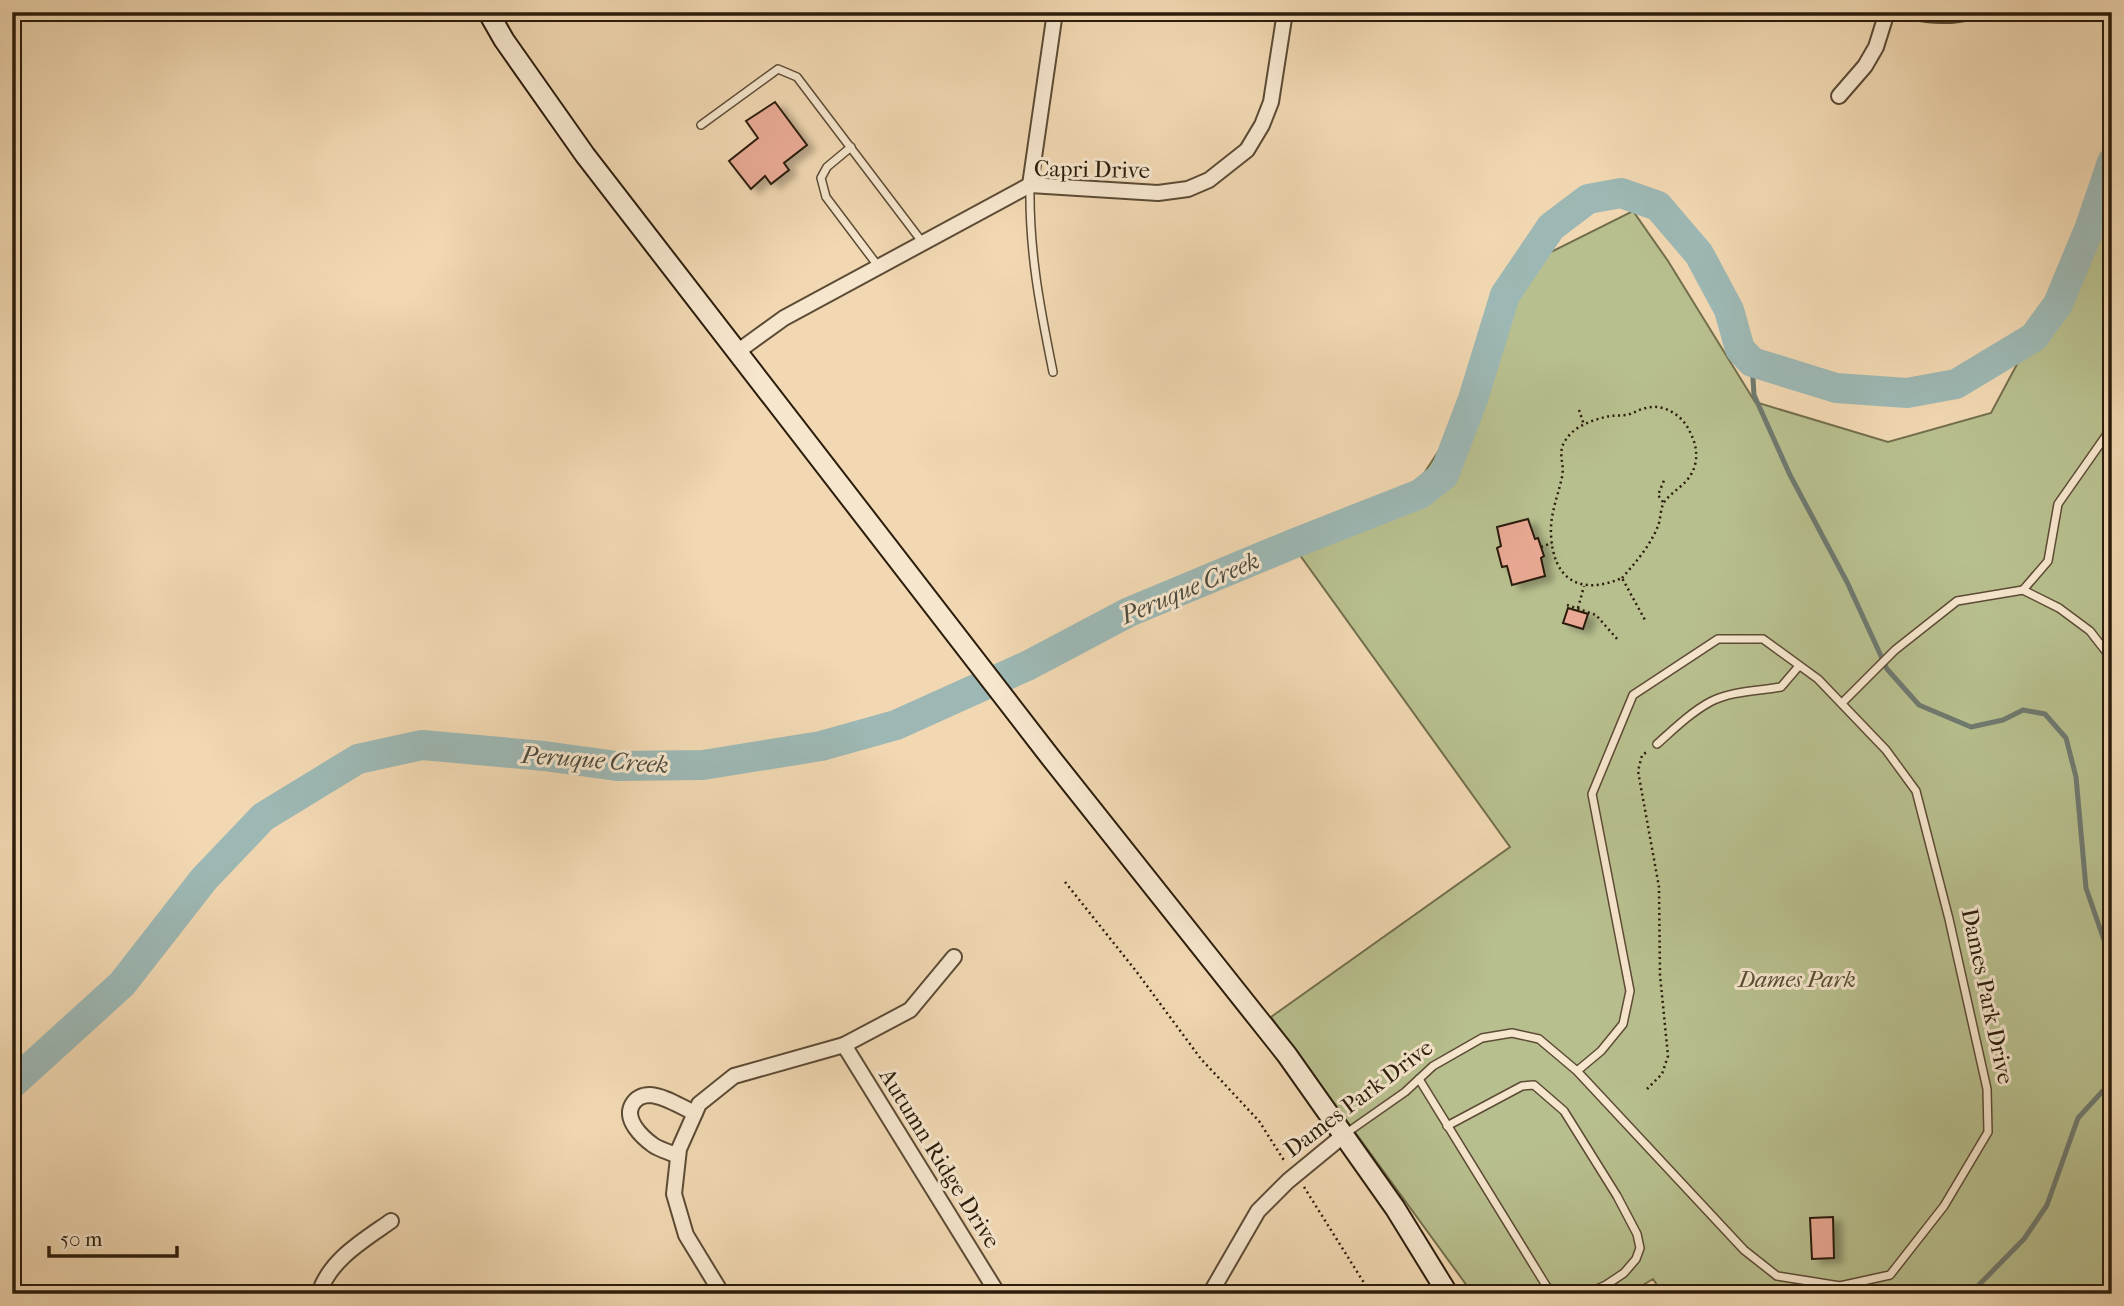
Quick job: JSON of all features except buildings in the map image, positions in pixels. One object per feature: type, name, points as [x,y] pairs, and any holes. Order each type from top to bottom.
[{"type":"main road","points":[[488,12],[504,40],[585,155],[929,602],[1287,1055],[1395,1208],[1448,1294]]},
{"type":"street","points":[[1030,185],[1055,12]]},
{"type":"street","name":"Capri Drive","points":[[737,352],[784,318],[1030,185],[1158,193],[1188,189],[1209,180],[1247,150],[1262,125],[1271,102],[1285,12]]},
{"type":"street","points":[[1839,96],[1865,66],[1876,47],[1886,12]]},
{"type":"street","points":[[1914,12],[1956,15],[1968,12]]},
{"type":"street","points":[[722,1294],[686,1235],[674,1194],[679,1149],[699,1104],[734,1076],[844,1045],[910,1010],[954,957]]},
{"type":"street","name":"Autumn Ridge Drive","points":[[844,1045],[998,1294]]},
{"type":"street","points":[[678,1156],[654,1146],[637,1130],[630,1112],[633,1103],[639,1097],[658,1096],[695,1113]]},
{"type":"street","name":"Dames Park Drive","points":[[1210,1294],[1258,1211],[1294,1175],[1343,1135]]},
{"type":"street","points":[[319,1294],[344,1255],[391,1221]]},
{"type":"lane","points":[[701,125],[778,69],[797,76],[923,243]]},
{"type":"lane","points":[[851,147],[827,167],[821,178],[826,197],[878,266]]},
{"type":"lane","points":[[1030,185],[1030,228],[1034,266],[1053,372]]},
{"type":"lane","points":[[2023,590],[2048,561],[2058,504],[2112,427]]},
{"type":"lane","points":[[1842,703],[1895,650],[1957,601],[2023,590],[2059,608],[2090,631],[2111,658],[2112,666]]},
{"type":"lane","name":"Dames Park Drive","points":[[1343,1135],[1405,1092],[1433,1066],[1482,1038],[1512,1033],[1539,1039],[1577,1071],[1744,1250],[1777,1276],[1840,1286],[1890,1275],[1944,1206],[1988,1132],[1987,1089],[1950,919],[1916,791],[1886,750],[1818,679],[1763,639],[1717,639],[1633,695],[1592,794],[1630,991],[1623,1024],[1601,1051],[1577,1071]]},
{"type":"lane","points":[[1657,744],[1685,719],[1711,701],[1745,691],[1781,687],[1799,666]]},
{"type":"lane","points":[[1419,1079],[1547,1287],[1558,1294]]},
{"type":"lane","points":[[1447,1126],[1522,1086],[1534,1085],[1564,1111],[1622,1205],[1637,1234],[1640,1248],[1636,1259],[1624,1273],[1586,1294]]},
{"type":"lane","points":[[1534,1294],[1547,1287]]},
{"type":"path","points":[[1648,407],[1667,409],[1685,421],[1696,443],[1695,466],[1683,486],[1663,502],[1659,525],[1641,556],[1622,578],[1604,585],[1584,586],[1568,580],[1560,568],[1550,533],[1553,509],[1563,473],[1560,452],[1565,440],[1575,429],[1584,425],[1592,420],[1626,415],[1648,407]]},
{"type":"path","points":[[1579,410],[1584,425]]},
{"type":"path","points":[[1663,502],[1658,495],[1665,478]]},
{"type":"path","points":[[1541,547],[1552,543]]},
{"type":"path","points":[[1622,578],[1645,620]]},
{"type":"path","points":[[1578,608],[1584,586]]},
{"type":"path","points":[[1567,605],[1596,615],[1618,640]]},
{"type":"path","points":[[1647,1089],[1662,1074],[1668,1056],[1660,975],[1659,887],[1638,771],[1642,755],[1657,744]]},
{"type":"path","points":[[1065,882],[1201,1059],[1259,1121],[1311,1196],[1371,1294]]},
{"type":"green space","name":"Dames Park","points":[[2112,186],[2112,1294],[1663,1294],[1653,1279],[1628,1294],[1473,1294],[1271,1017],[1510,847],[1297,551],[1412,492],[1485,379],[1521,267],[1633,211],[1668,261],[1755,402],[1888,442],[1991,413]]},
{"type":"waterway","name":"Peruque Creek","points":[[12,1084],[122,984],[204,879],[263,817],[358,759],[422,745],[544,756],[617,766],[703,765],[821,746],[896,725],[1029,665],[1129,612],[1420,494],[1444,475],[1473,399],[1505,295],[1551,227],[1588,199],[1621,193],[1658,206],[1699,254],[1729,310],[1740,349],[1752,362],[1836,388],[1907,393],[1956,384],[2034,337],[2058,304],[2090,227],[2112,162]]},
{"type":"waterway","points":[[1752,362],[1754,395],[1790,475],[1847,582],[1887,669],[1919,705],[1971,727],[2003,720],[2023,710],[2045,714],[2066,738],[2076,777],[2086,888],[2112,963]]},
{"type":"waterway","points":[[1970,1294],[2024,1239],[2047,1205],[2078,1118],[2112,1081]]}]
